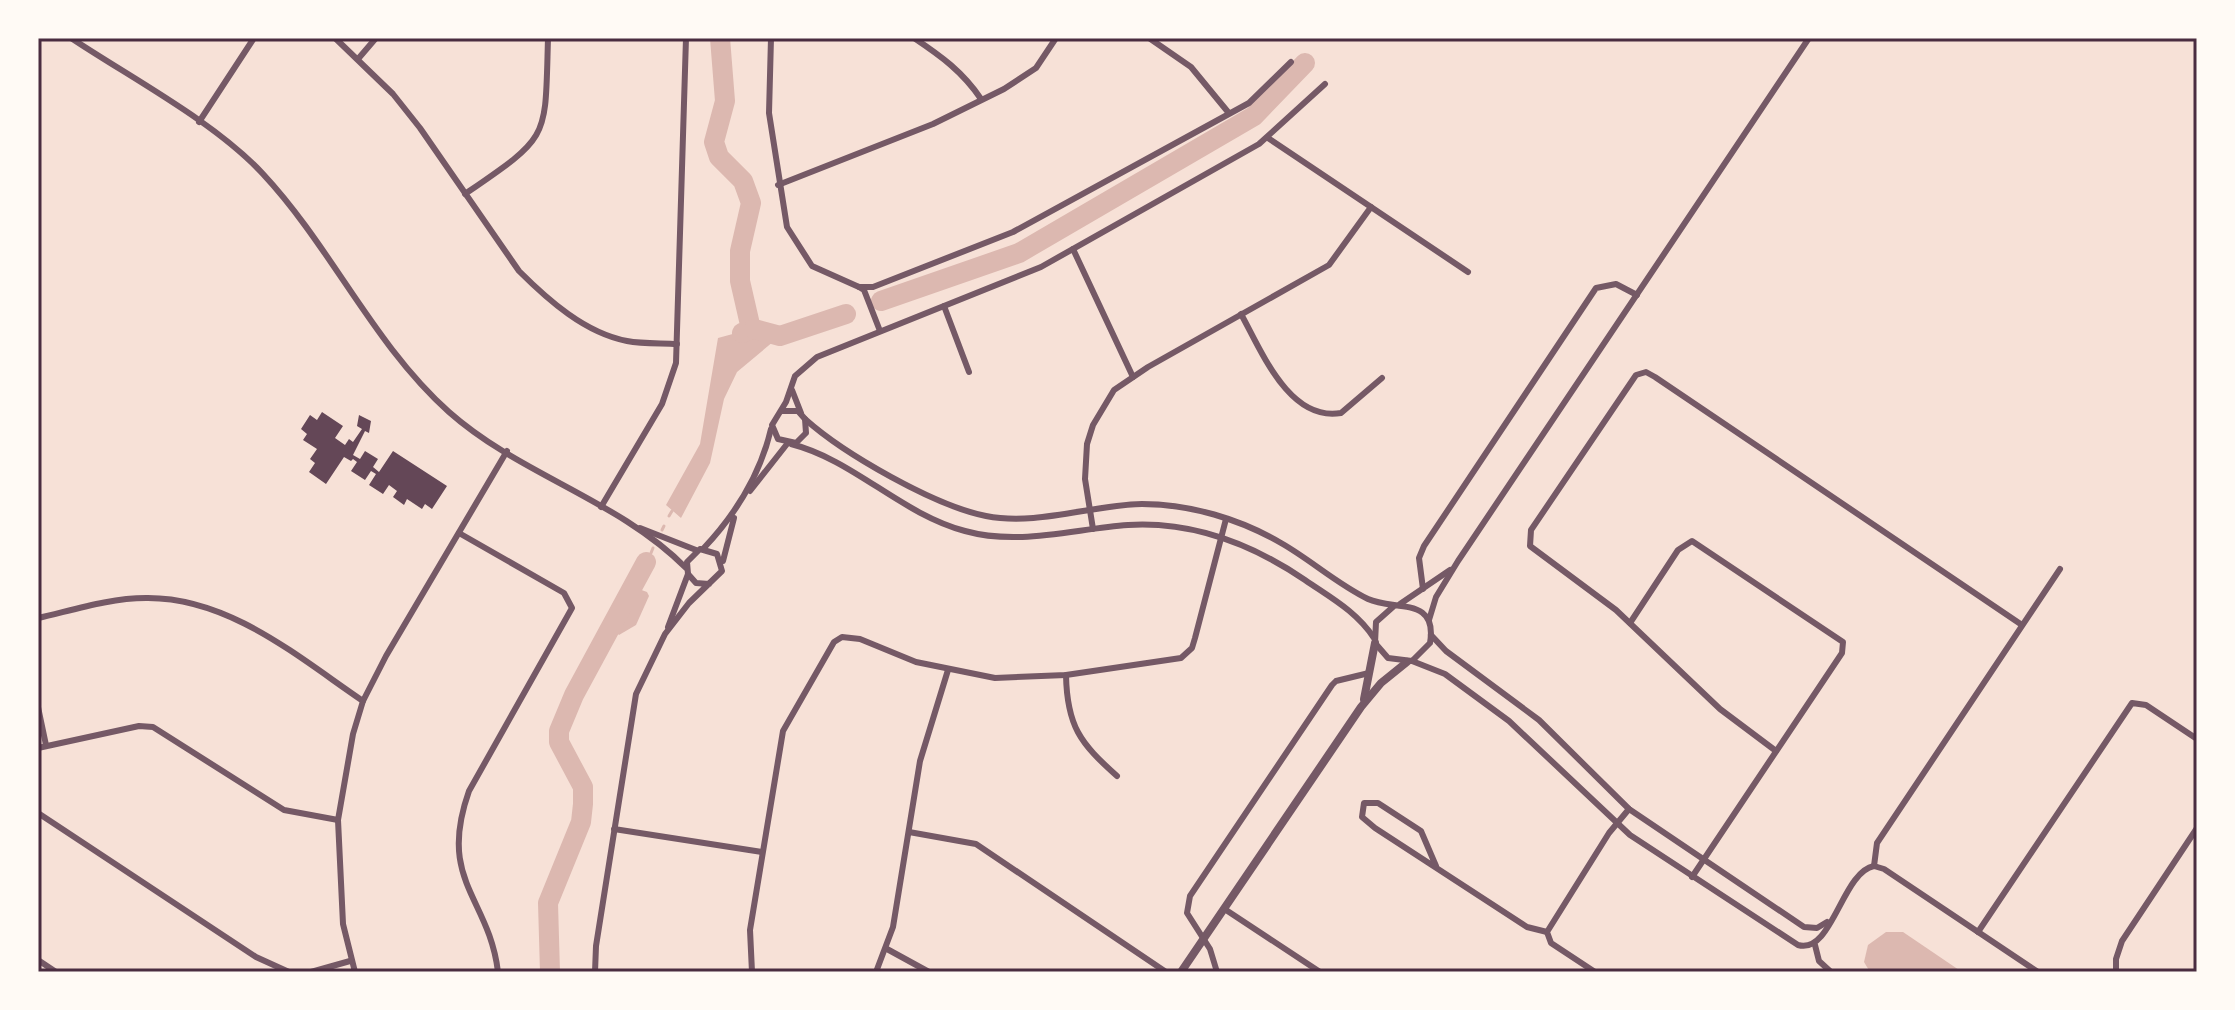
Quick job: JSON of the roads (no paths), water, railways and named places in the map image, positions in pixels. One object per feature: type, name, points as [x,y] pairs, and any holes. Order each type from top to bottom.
[{"type":"street","points":[[71,38],[199,122],[261,172],[297,212],[402,365],[453,416],[633,525],[717,554],[723,565]]},
{"type":"street","points":[[199,122],[254,38]]},
{"type":"street","points":[[335,38],[420,128],[519,271],[567,313],[628,341],[677,344]]},
{"type":"street","points":[[358,59],[376,38]]},
{"type":"street","points":[[465,194],[518,158],[538,136],[546,112],[548,38]]},
{"type":"street","points":[[601,507],[669,390],[677,344],[686,38]]},
{"type":"street","points":[[771,38],[769,113],[787,227],[798,249],[812,266],[864,290],[880,331]]},
{"type":"street","points":[[914,38],[967,78],[981,99]]},
{"type":"street","points":[[778,185],[933,124],[981,99],[1036,68],[1056,38]]},
{"type":"street","points":[[1149,38],[1191,67],[1228,112]]},
{"type":"street","points":[[1181,972],[1361,707],[1381,683],[1425,651],[1431,635],[1429,622],[1436,597],[1458,561],[1809,38]]},
{"type":"street","points":[[859,287],[873,287],[1013,232],[1249,103],[1291,62]]},
{"type":"street","points":[[595,972],[636,694],[665,634],[690,556],[700,550],[735,514],[746,495],[772,425],[782,411],[800,370],[817,357],[1025,274],[1073,249],[1268,138],[1325,84]]},
{"type":"street","points":[[1268,138],[1468,272]]},
{"type":"street","points":[[1093,529],[1084,463],[1090,434],[1114,390],[1329,265],[1371,207]]},
{"type":"street","points":[[1073,249],[1133,377]]},
{"type":"street","points":[[1423,589],[1419,558],[1424,546],[1596,288],[1616,284],[1637,295]]},
{"type":"street","points":[[944,306],[969,372]]},
{"type":"street","points":[[1241,314],[1284,389],[1327,414],[1341,413],[1382,378]]},
{"type":"street","points":[[1776,751],[1720,709],[1630,623],[1533,549],[1529,541],[1531,530],[1631,379],[1646,372],[2022,625]]},
{"type":"street","points":[[746,495],[789,444],[803,437],[804,417],[791,387]]},
{"type":"street","points":[[782,411],[793,409],[839,445],[955,508],[1010,518],[1089,508],[1174,506],[1226,519],[1280,542],[1360,595],[1417,609],[1429,622]]},
{"type":"street","points":[[772,425],[774,435],[789,444],[815,452],[926,517],[964,531],[1009,538],[1155,525],[1221,537],[1281,564],[1356,614],[1388,658],[1409,661],[1445,674],[1509,721],[1615,824],[1791,941],[1805,947],[1815,945]]},
{"type":"street","points":[[355,972],[350,961],[340,892],[338,820],[344,773],[363,701],[386,656],[507,451]]},
{"type":"street","points":[[665,634],[709,584],[719,577],[735,514]]},
{"type":"street","points":[[752,972],[748,945],[783,731],[834,642],[842,637],[860,639],[887,652],[948,670],[995,678],[1066,675],[1174,660],[1188,653],[1226,519]]},
{"type":"street","points":[[633,525],[687,571],[696,583],[709,584]]},
{"type":"street","points":[[459,533],[564,593],[572,608],[469,791],[462,811],[458,848],[461,872],[492,942],[498,972]]},
{"type":"street","points":[[1630,623],[1678,550],[1692,541],[1840,637],[1842,653],[1692,877]]},
{"type":"street","points":[[1361,707],[1376,622],[1458,561]]},
{"type":"street","points":[[1874,866],[1877,843],[2060,569]]},
{"type":"street","points":[[38,618],[145,598],[202,604],[245,623],[363,701]]},
{"type":"street","points":[[1431,635],[1446,651],[1539,720],[1629,809],[1804,927],[1817,928],[1830,920]]},
{"type":"street","points":[[876,972],[887,949],[922,754],[948,670]]},
{"type":"street","points":[[1217,972],[1204,938],[1187,913],[1190,896],[1332,685],[1369,673]]},
{"type":"street","points":[[1066,675],[1069,715],[1075,731],[1093,755],[1117,776]]},
{"type":"street","points":[[1978,932],[2132,703],[2146,705],[2197,739]]},
{"type":"street","points":[[38,707],[42,746],[139,726],[153,727],[284,810],[338,820]]},
{"type":"street","points":[[1436,866],[1421,831],[1378,803],[1364,803],[1361,812],[1366,821],[1527,927],[1547,932]]},
{"type":"street","points":[[1547,932],[1615,824],[1629,809]]},
{"type":"street","points":[[38,813],[256,957],[289,972]]},
{"type":"street","points":[[2116,972],[2116,959],[2122,941],[2197,828]]},
{"type":"street","points":[[614,829],[762,852]]},
{"type":"street","points":[[909,832],[976,844],[1166,972]]},
{"type":"street","points":[[1831,972],[1819,961],[1815,945],[1860,874],[1874,866],[1884,869],[2038,972]]},
{"type":"street","points":[[1226,910],[1320,972]]},
{"type":"street","points":[[1547,932],[1551,943],[1595,972]]},
{"type":"street","points":[[887,949],[929,972]]},
{"type":"street","points":[[38,960],[56,972]]},
{"type":"street","points":[[311,972],[350,961]]},
{"type":"waterway","points":[[720,38],[725,101],[714,142],[719,157],[743,181],[751,203],[740,251],[740,281],[751,329],[742,333]]},
{"type":"waterway","points":[[881,301],[1019,253],[1254,116],[1305,63]]},
{"type":"waterway","points":[[754,329],[780,336],[846,314]]},
{"type":"waterway","points":[[669,516],[672,511]]},
{"type":"waterway","points":[[662,530],[664,526]]},
{"type":"waterway","points":[[651,553],[653,548]]},
{"type":"waterway","points":[[550,972],[548,903],[581,822],[583,804],[583,787],[559,742],[559,731],[574,695],[646,562]]}]
